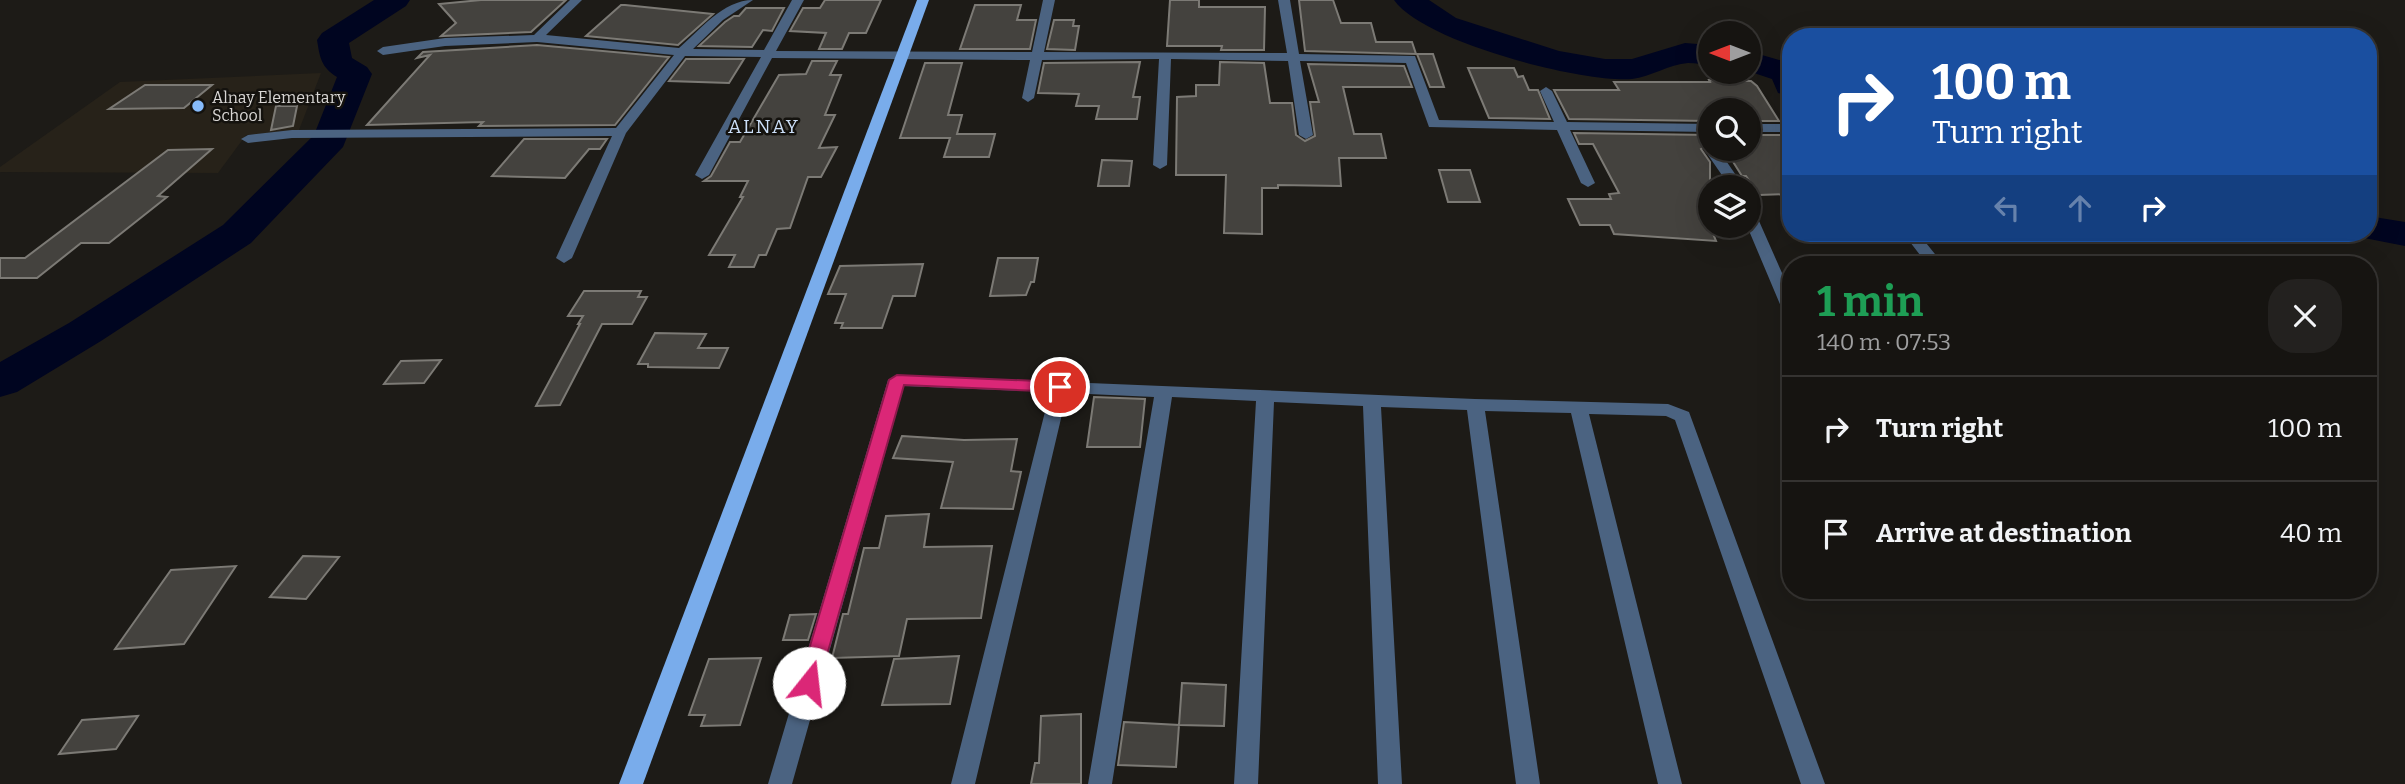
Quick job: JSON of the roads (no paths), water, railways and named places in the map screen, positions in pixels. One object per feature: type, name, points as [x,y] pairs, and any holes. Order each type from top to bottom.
[{"type":"main road","points":[[631,784],[923,0]]},
{"type":"street","points":[[537,38],[576,0]]},
{"type":"street","points":[[564,258],[620,132],[681,52],[719,18],[747,0]]},
{"type":"street","points":[[702,175],[798,0]]},
{"type":"street","points":[[1028,98],[1049,0]]},
{"type":"street","points":[[1284,0],[1306,135]]},
{"type":"street","points":[[383,51],[445,42],[537,38],[681,52],[900,57],[1165,55],[1411,59],[1434,124],[1698,127]]},
{"type":"street","points":[[1160,165],[1165,55]]},
{"type":"street","points":[[1546,91],[1588,183]]},
{"type":"street","points":[[1761,128],[1782,128]]},
{"type":"street","points":[[248,139],[292,134],[620,132]]},
{"type":"street","points":[[1759,238],[1782,291]]},
{"type":"street","points":[[1917,242],[1929,256]]},
{"type":"street","points":[[780,784],[897,380],[1475,405],[1668,410],[1683,416],[1813,784]]},
{"type":"street","points":[[963,784],[1060,387]]},
{"type":"street","points":[[1100,784],[1164,391]]},
{"type":"street","points":[[1247,784],[1265,396]]},
{"type":"street","points":[[1372,400],[1390,784]]},
{"type":"street","points":[[1475,405],[1528,784]]},
{"type":"street","points":[[1579,408],[1670,784]]},
{"type":"waterway","points":[[0,382],[85,332],[237,234],[330,139],[355,74],[337,63],[333,40],[395,0]]},
{"type":"waterway","points":[[1409,0],[1445,25],[1554,60],[1605,69],[1634,69],[1685,53],[1698,54]]},
{"type":"waterway","points":[[1761,65],[1782,71]]},
{"type":"waterway","points":[[2377,229],[2405,234]]},
{"type":"place","name":"Alnay Elementary School","points":[[198,106]]},
{"type":"district","name":"ALNAY","points":[[764,126]]}]
